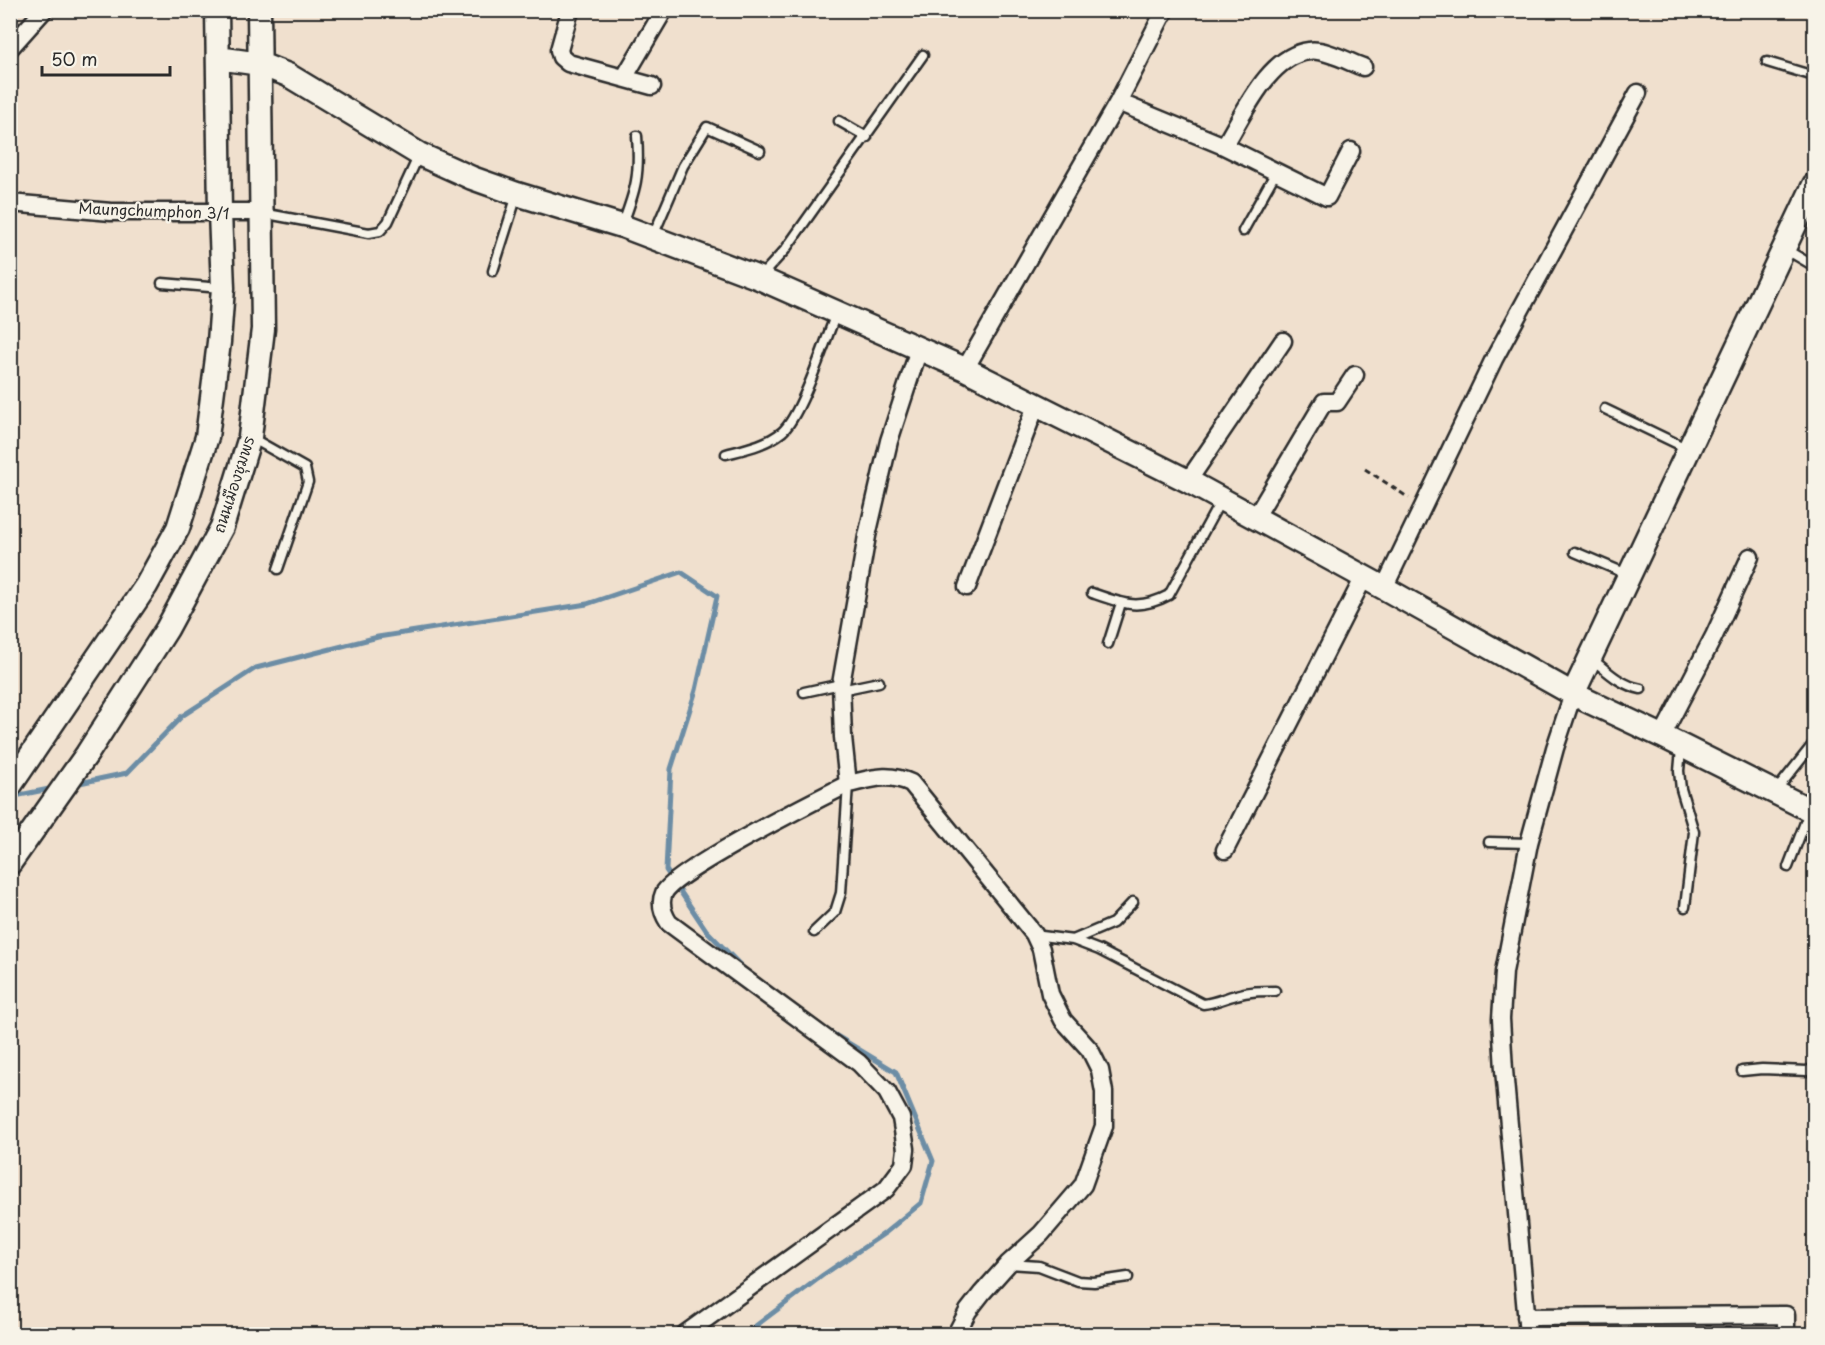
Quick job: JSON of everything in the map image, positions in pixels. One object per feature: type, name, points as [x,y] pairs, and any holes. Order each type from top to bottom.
[{"type":"street","points":[[10,48],[44,10]]},
{"type":"street","points":[[10,786],[52,728],[146,586],[178,528],[207,437],[223,288],[217,10]]},
{"type":"street","points":[[624,78],[664,10]]},
{"type":"street","points":[[965,369],[1118,102],[1165,10]]},
{"type":"street","name":"ถนนเมืองชุมพร","points":[[12,860],[87,754],[167,629],[222,527],[249,437],[263,329],[258,11]]},
{"type":"street","points":[[570,11],[559,50],[561,57],[568,63],[652,86]]},
{"type":"street","points":[[1224,146],[1263,83],[1275,68],[1295,56],[1310,50],[1323,52],[1363,67]]},
{"type":"street","points":[[218,58],[260,64],[288,75],[419,154],[472,178],[622,226],[759,278],[965,369],[1188,481],[1573,694],[1812,811]]},
{"type":"street","points":[[1384,588],[1494,359],[1638,93]]},
{"type":"street","points":[[1118,102],[1224,146],[1327,197],[1350,152]]},
{"type":"street","points":[[1528,1335],[1501,1019],[1504,972],[1529,843],[1555,748],[1573,694],[1784,249],[1812,197]]},
{"type":"street","name":"Maungchumphon 3/1","points":[[10,203],[111,212],[261,213]]},
{"type":"street","points":[[1188,481],[1283,341]]},
{"type":"street","points":[[848,784],[841,687],[867,536],[889,441],[919,349]]},
{"type":"street","points":[[1255,518],[1324,402],[1336,402],[1354,375]]},
{"type":"street","points":[[967,587],[1036,404]]},
{"type":"street","points":[[1671,741],[1714,636],[1750,557]]},
{"type":"street","points":[[1225,850],[1364,577]]},
{"type":"street","points":[[685,1335],[886,1189],[904,1165],[906,1149],[901,1118],[886,1092],[859,1063],[669,923],[663,914],[662,901],[665,890],[691,870],[848,784],[882,777],[898,777],[911,783],[1034,934],[1041,949],[1050,994],[1063,1020],[1090,1050],[1100,1070],[1104,1092],[1104,1126],[1083,1185],[1041,1234],[981,1293],[968,1311],[956,1335]]},
{"type":"street","points":[[1526,1317],[1786,1315],[1786,1335]]},
{"type":"lane","points":[[759,278],[785,250],[923,55]]},
{"type":"lane","points":[[1767,62],[1815,76]]},
{"type":"lane","points":[[839,121],[867,137]]},
{"type":"lane","points":[[652,239],[683,166],[707,127],[760,152]]},
{"type":"lane","points":[[622,226],[636,188],[639,164],[637,136]]},
{"type":"lane","points":[[261,213],[369,233],[380,231],[388,222],[419,154]]},
{"type":"lane","points":[[1243,231],[1276,172]]},
{"type":"lane","points":[[493,271],[517,194]]},
{"type":"lane","points":[[1784,249],[1815,266]]},
{"type":"lane","points":[[162,283],[223,288]]},
{"type":"lane","points":[[726,454],[765,443],[782,432],[795,418],[837,313]]},
{"type":"lane","points":[[1605,409],[1688,449]]},
{"type":"lane","points":[[249,437],[305,468],[308,482],[278,569]]},
{"type":"lane","points":[[1092,593],[1121,603],[1139,605],[1153,603],[1169,595],[1221,500]]},
{"type":"lane","points":[[1575,552],[1629,575]]},
{"type":"lane","points":[[1108,644],[1121,603]]},
{"type":"lane","points":[[1590,658],[1619,681],[1641,689]]},
{"type":"lane","points":[[804,692],[879,682]]},
{"type":"lane","points":[[1671,741],[1694,832],[1685,907]]},
{"type":"lane","points":[[1775,793],[1815,743]]},
{"type":"lane","points":[[814,932],[835,912],[841,893],[848,784]]},
{"type":"lane","points":[[1788,867],[1812,811]]},
{"type":"lane","points":[[1489,842],[1529,843]]},
{"type":"lane","points":[[1073,940],[1113,923],[1133,902]]},
{"type":"lane","points":[[1034,934],[1073,940],[1099,950],[1203,1004],[1215,1004],[1235,995],[1256,990],[1275,991]]},
{"type":"lane","points":[[1742,1071],[1762,1069],[1808,1071],[1815,1068]]},
{"type":"lane","points":[[1008,1264],[1039,1266],[1078,1281],[1094,1282],[1128,1277]]},
{"type":"path","points":[[1365,469],[1423,508]]},
{"type":"waterway","points":[[75,784],[127,773],[182,716],[256,668],[378,637],[587,604],[681,572],[717,596],[696,690],[671,769],[666,870],[706,930],[746,971]]},
{"type":"waterway","points":[[10,797],[54,788]]},
{"type":"waterway","points":[[745,1334],[823,1275],[885,1233],[921,1203],[933,1161],[896,1072],[830,1032]]}]
